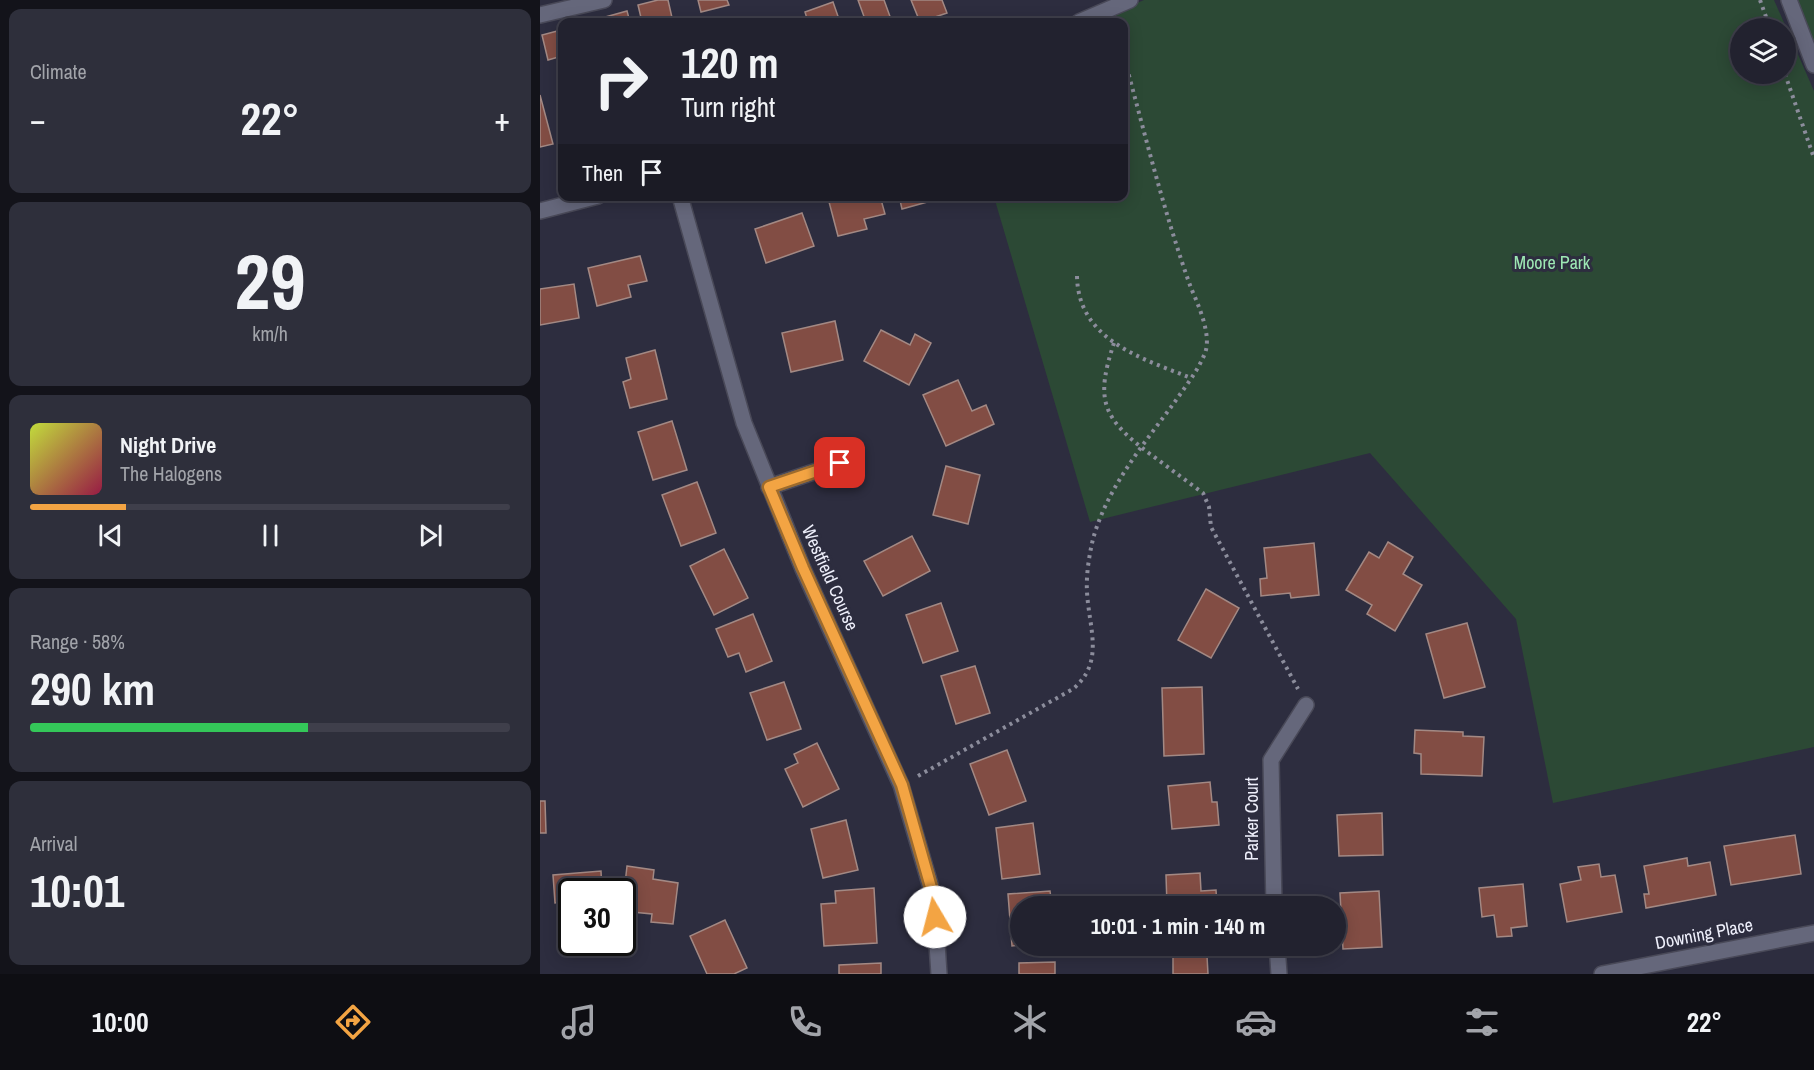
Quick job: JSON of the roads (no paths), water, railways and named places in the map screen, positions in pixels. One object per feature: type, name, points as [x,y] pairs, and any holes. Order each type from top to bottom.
[{"type":"street","points":[[540,15],[604,0]]},
{"type":"street","points":[[1088,18],[1131,0]]},
{"type":"street","points":[[1789,0],[1814,65]]},
{"type":"street","points":[[540,211],[579,201]]},
{"type":"street","name":"Westfield Course","points":[[681,201],[744,423],[803,568],[902,785],[934,898],[939,974]]},
{"type":"street","points":[[769,487],[840,463]]},
{"type":"street","name":"Parker Court","points":[[1274,896],[1271,760],[1306,705]]},
{"type":"street","name":"Downing Place","points":[[1602,974],[1814,933]]},
{"type":"street","points":[[1278,956],[1279,974]]},
{"type":"park label","name":"Moore Park","points":[[1552,263]]}]
